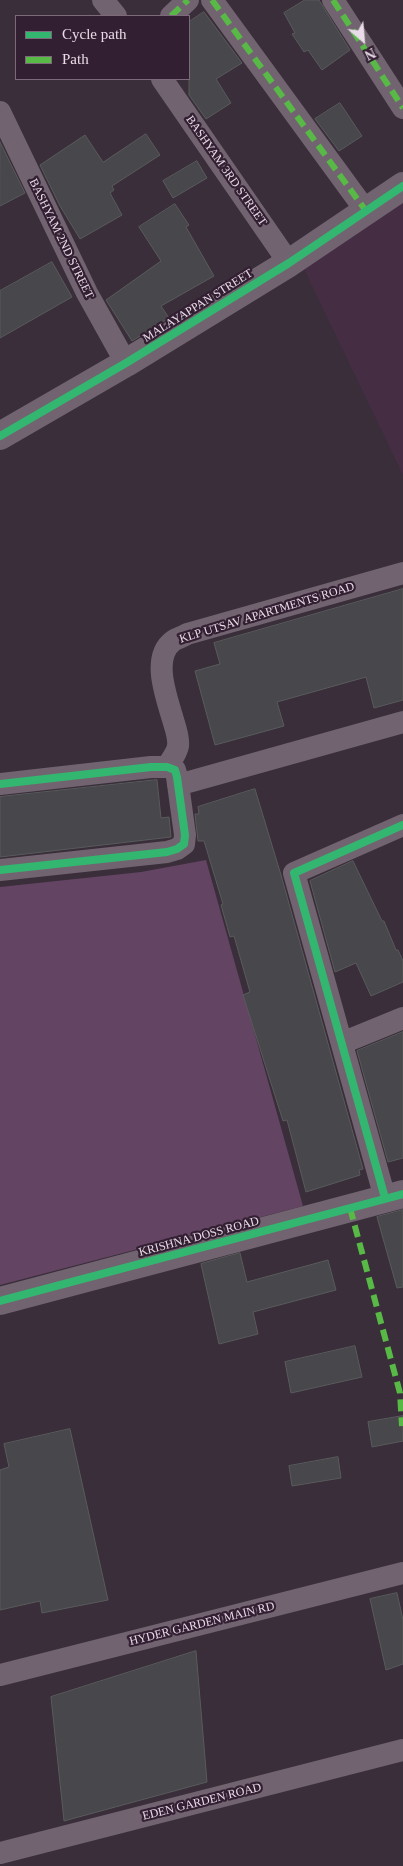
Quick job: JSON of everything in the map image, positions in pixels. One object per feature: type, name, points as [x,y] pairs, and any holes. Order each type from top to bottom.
[{"type":"street","points":[[103,0],[115,15]]},
{"type":"street","points":[[172,15],[188,0]]},
{"type":"street","points":[[212,0],[366,211]]},
{"type":"street","points":[[333,0],[403,108]]},
{"type":"street","name":"BASHYAM 3RD STREET","points":[[163,80],[289,263]]},
{"type":"street","name":"BASHYAM 2ND STREET","points":[[0,112],[87,293],[126,363]]},
{"type":"street","name":"MALAYAPPAN STREET","points":[[0,436],[126,363],[289,263],[403,186]]},
{"type":"street","name":"KLP UTSAV APARTMENTS ROAD","points":[[173,776],[178,745],[177,734],[164,689],[161,668],[164,652],[172,642],[187,634],[403,573]]},
{"type":"street","points":[[0,784],[151,767],[173,776],[403,722]]},
{"type":"street","points":[[0,870],[167,852],[177,849],[184,844],[186,835],[173,776]]},
{"type":"street","points":[[394,1196],[342,1043],[294,873],[403,825]]},
{"type":"street","points":[[342,1043],[403,1018]]},
{"type":"street","name":"KRISHNA DOSS ROAD","points":[[0,1301],[394,1196]]},
{"type":"street","name":"HYDER GARDEN MAIN RD","points":[[0,1675],[403,1573]]},
{"type":"street","name":"EDEN GARDEN ROAD","points":[[0,1853],[403,1750]]},
{"type":"shaded area","points":[[403,196],[403,475],[302,265]]},
{"type":"shaded area","points":[[206,860],[303,1206],[0,1285],[0,887],[141,872]]},
{"type":"building","points":[[305,0],[319,0],[350,50],[322,70],[308,50],[304,52],[292,34],[295,33],[284,13]]},
{"type":"building","points":[[204,12],[242,63],[216,79],[231,103],[206,119],[189,95],[190,21]]},
{"type":"building","points":[[340,103],[362,136],[339,151],[315,119]]},
{"type":"building","points":[[146,134],[160,155],[112,186],[114,190],[110,193],[122,215],[80,239],[60,206],[40,165],[85,135],[103,162]]},
{"type":"building","points":[[0,142],[25,193],[0,206]]},
{"type":"building","points":[[197,161],[207,178],[173,198],[163,181]]},
{"type":"building","points":[[175,204],[189,225],[186,227],[214,276],[161,306],[169,318],[132,341],[106,300],[161,261],[139,227]]},
{"type":"building","points":[[52,262],[72,297],[0,338],[0,291]]},
{"type":"building","points":[[403,589],[403,700],[374,708],[366,677],[277,702],[284,726],[215,745],[195,671],[220,664],[214,643]]},
{"type":"building","points":[[157,780],[161,818],[169,817],[171,837],[0,857],[0,797]]},
{"type":"building","points":[[255,789],[363,1169],[359,1170],[360,1175],[306,1192],[287,1120],[283,1121],[243,995],[250,992],[234,936],[230,937],[221,905],[223,904],[204,841],[198,841],[195,814],[199,814],[198,807]]},
{"type":"building","points":[[353,861],[403,961],[403,982],[371,996],[356,963],[335,972],[310,881]]},
{"type":"building","points":[[403,1032],[403,1158],[388,1162],[357,1051]]},
{"type":"building","points":[[403,1210],[403,1287],[397,1288],[377,1217]]},
{"type":"building","points":[[240,1253],[247,1282],[328,1260],[336,1290],[253,1312],[258,1334],[219,1344],[201,1264]]},
{"type":"building","points":[[355,1346],[362,1377],[291,1393],[285,1362]]},
{"type":"building","points":[[403,1416],[403,1441],[372,1447],[368,1422]]},
{"type":"building","points":[[70,1429],[108,1600],[42,1613],[40,1601],[0,1610],[0,1470],[9,1467],[4,1444]]},
{"type":"building","points":[[338,1457],[341,1478],[292,1486],[289,1466]]},
{"type":"building","points":[[397,1593],[403,1620],[403,1664],[386,1670],[370,1599]]},
{"type":"building","points":[[196,1651],[207,1782],[64,1821],[51,1697]]},
{"type":"marked path","points":[[172,15],[188,0]]},
{"type":"marked path","points":[[212,0],[366,211]]},
{"type":"marked path","points":[[333,0],[403,108]]},
{"type":"marked path","points":[[350,1208],[400,1393],[402,1426]]},
{"type":"cycle path","points":[[0,436],[126,363],[289,263],[403,186]]},
{"type":"cycle path","points":[[0,784],[151,767],[167,767],[175,770],[177,777],[185,835],[184,844],[177,849],[167,852],[0,870]]},
{"type":"cycle path","points":[[385,1198],[294,873],[403,825]]},
{"type":"cycle path","points":[[0,1301],[403,1194]]}]
